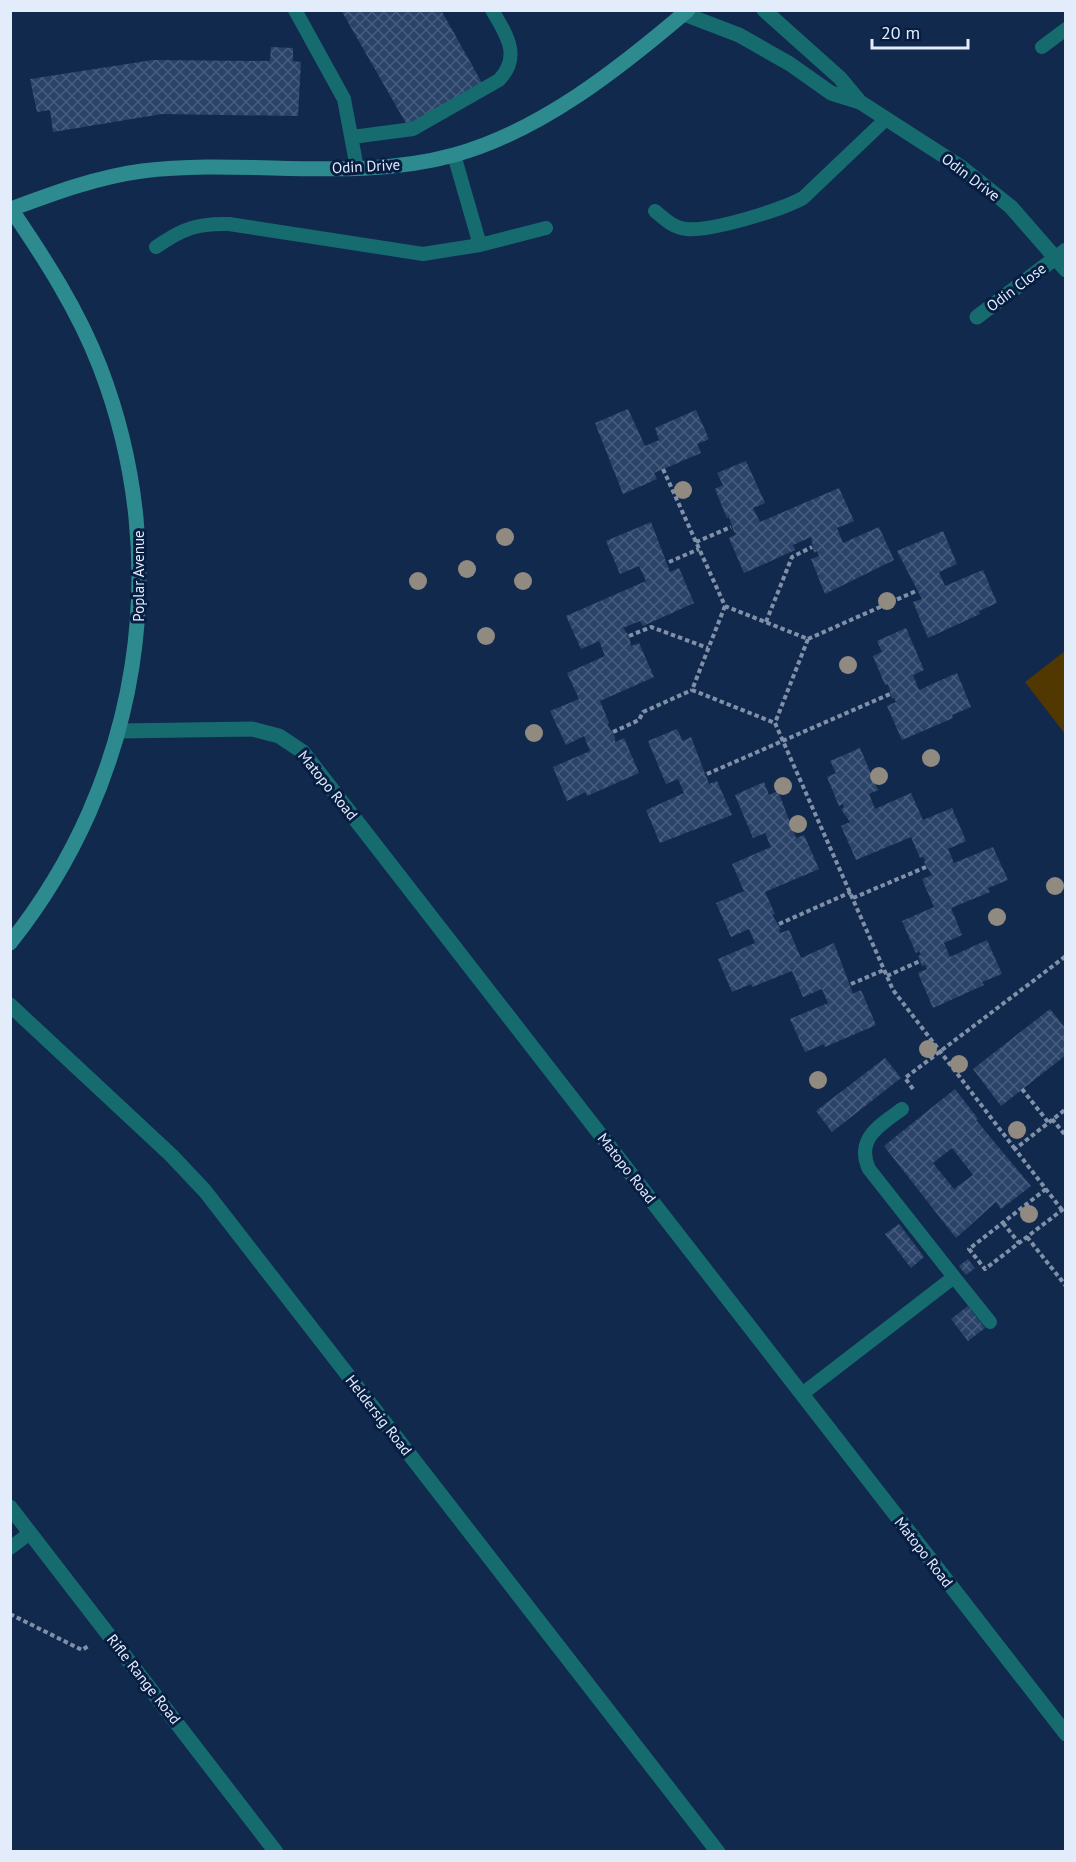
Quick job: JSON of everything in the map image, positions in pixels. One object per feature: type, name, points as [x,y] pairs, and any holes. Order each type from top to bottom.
[{"type":"street","name":"Odin Drive","points":[[764,10],[840,78],[860,102]]},
{"type":"street","name":"Odin Drive","points":[[11,209],[71,188],[141,171],[357,168],[406,165],[454,155],[509,135],[549,112],[626,60],[683,12],[739,35],[790,64],[831,93],[860,102],[961,167],[1011,207],[1060,254],[1065,270]]},
{"type":"street","name":"Poplar Avenue","points":[[10,944],[47,894],[78,839],[97,799],[120,731],[131,679],[141,573],[130,467],[117,416],[103,376],[78,317],[52,271],[11,209]]},
{"type":"street","name":"Odin Close","points":[[977,317],[1060,254]]},
{"type":"street","name":"Matopo Road","points":[[120,731],[252,729],[279,736],[303,752],[1065,1734]]},
{"type":"street","name":"Heldersig Road","points":[[10,1005],[171,1155],[205,1191],[718,1851]]},
{"type":"street","name":"Rifle Range Road","points":[[10,1507],[276,1851]]},
{"type":"lane","points":[[295,10],[340,91],[352,137],[357,168]]},
{"type":"lane","points":[[352,137],[413,129],[500,80],[509,67],[511,49],[492,10]]},
{"type":"lane","points":[[1042,47],[1065,29]]},
{"type":"lane","points":[[655,210],[674,226],[699,230],[787,207],[803,198],[886,119]]},
{"type":"lane","points":[[454,155],[480,245]]},
{"type":"lane","points":[[156,247],[181,230],[210,224],[229,224],[423,254],[480,245],[546,228]]},
{"type":"lane","points":[[902,1109],[872,1132],[864,1149],[864,1159],[869,1169],[990,1322]]},
{"type":"lane","points":[[802,1394],[954,1277]]},
{"type":"lane","points":[[10,1548],[30,1533]]},
{"type":"path","points":[[663,469],[725,606],[808,639]]},
{"type":"path","points":[[696,542],[731,527]]},
{"type":"path","points":[[766,622],[792,557],[812,547]]},
{"type":"path","points":[[669,562],[699,549]]},
{"type":"path","points":[[775,723],[808,639],[916,591]]},
{"type":"path","points":[[613,732],[639,720],[643,712],[692,690],[725,606]]},
{"type":"path","points":[[629,636],[651,627],[708,648]]},
{"type":"path","points":[[692,690],[775,723],[894,990],[1046,1189],[1064,1208],[985,1269],[969,1249],[1046,1189]]},
{"type":"path","points":[[707,774],[890,694]]},
{"type":"path","points":[[853,898],[926,867]]},
{"type":"path","points":[[779,924],[851,892]]},
{"type":"path","points":[[902,1109],[919,1095],[905,1078],[1065,956]]},
{"type":"path","points":[[887,976],[920,961]]},
{"type":"path","points":[[851,984],[884,970]]},
{"type":"path","points":[[1022,1089],[1065,1136]]},
{"type":"path","points":[[1015,1149],[1065,1109]]},
{"type":"path","points":[[1003,1223],[1019,1243]]},
{"type":"path","points":[[1027,1237],[1065,1286]]},
{"type":"path","points":[[10,1614],[82,1650],[108,1633]]},
{"type":"shaded area","points":[[1065,651],[1065,734],[1025,682]]},
{"type":"building","points":[[341,10],[441,10],[482,83],[407,125]]},
{"type":"building","points":[[271,47],[293,48],[293,61],[301,62],[298,116],[162,114],[53,132],[50,110],[37,112],[30,79],[153,60],[270,61]]},
{"type":"building","points":[[628,409],[645,446],[659,440],[655,428],[696,410],[709,439],[697,444],[701,453],[654,473],[657,479],[623,494],[595,423]]},
{"type":"building","points":[[746,461],[765,503],[753,508],[760,522],[839,488],[854,521],[837,528],[843,543],[879,527],[894,560],[825,594],[811,559],[819,556],[817,551],[814,553],[811,537],[793,545],[795,550],[744,573],[729,538],[737,534],[734,532],[729,517],[727,518],[715,489],[723,485],[717,473]]},
{"type":"building","points":[[651,522],[670,572],[679,568],[694,603],[643,626],[640,621],[623,628],[629,636],[631,646],[639,643],[654,677],[600,701],[615,742],[624,738],[639,773],[587,796],[586,792],[567,801],[553,767],[590,751],[584,736],[566,745],[550,711],[579,699],[567,673],[605,656],[599,641],[581,649],[566,616],[646,581],[639,566],[620,574],[606,541]]},
{"type":"building","points":[[943,531],[957,564],[939,572],[945,586],[983,570],[997,603],[979,611],[980,614],[928,638],[913,602],[922,599],[897,551]]},
{"type":"building","points":[[906,628],[924,670],[913,675],[919,690],[957,673],[971,707],[952,715],[953,718],[902,740],[887,706],[896,702],[894,698],[892,699],[888,684],[885,685],[873,656],[882,652],[877,641]]},
{"type":"building","points":[[677,729],[683,741],[691,737],[709,784],[717,781],[732,815],[660,843],[646,810],[684,793],[678,779],[666,784],[648,741]]},
{"type":"building","points":[[860,748],[878,790],[869,794],[875,809],[911,793],[923,820],[952,808],[966,841],[948,849],[954,863],[993,847],[1008,880],[988,888],[990,892],[951,908],[962,935],[944,943],[950,957],[987,940],[1002,974],[982,982],[984,985],[933,1008],[918,973],[927,969],[925,965],[922,966],[918,956],[921,955],[919,951],[916,953],[902,921],[934,907],[922,879],[932,875],[924,862],[924,857],[920,858],[911,837],[856,860],[841,826],[850,822],[841,809],[844,808],[843,804],[839,806],[827,777],[836,773],[830,761]]},
{"type":"building","points":[[764,782],[769,795],[778,791],[796,838],[804,835],[819,869],[765,892],[775,914],[772,915],[781,929],[780,933],[789,930],[801,958],[834,943],[853,994],[861,990],[876,1025],[825,1047],[824,1044],[805,1052],[790,1019],[828,1003],[822,989],[803,997],[792,971],[752,987],[751,984],[732,992],[718,959],[755,943],[749,929],[731,937],[716,903],[744,891],[732,864],[771,847],[765,833],[753,838],[735,795]]},
{"type":"building","points":[[1050,1009],[1066,1029],[1066,1055],[1001,1106],[973,1069]]},
{"type":"building","points":[[885,1058],[901,1078],[832,1132],[816,1111]]},
{"type":"building","points":[[955,1089],[978,1119],[976,1120],[1031,1186],[1001,1209],[996,1202],[956,1238],[884,1146]],"holes":[[[952,1148],[973,1175],[954,1189],[933,1163]]]},
{"type":"building","points":[[899,1224],[924,1257],[911,1268],[885,1234]]},
{"type":"building","points":[[968,1259],[975,1268],[966,1275],[959,1266]]},
{"type":"building","points":[[968,1306],[985,1328],[968,1341],[951,1319]]}]
